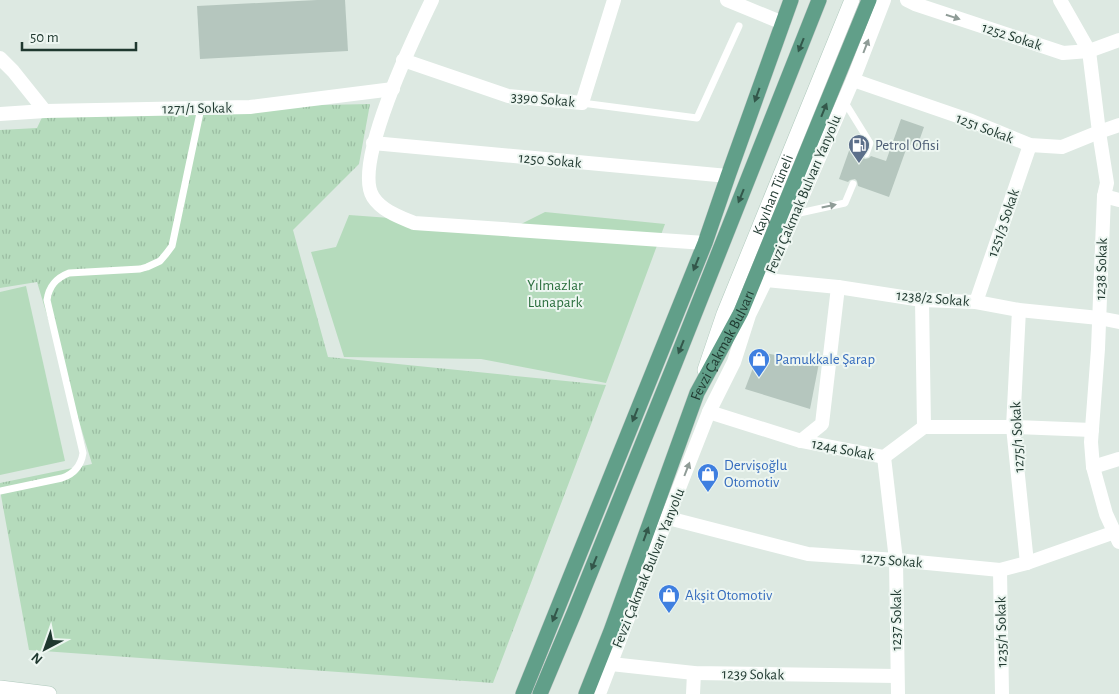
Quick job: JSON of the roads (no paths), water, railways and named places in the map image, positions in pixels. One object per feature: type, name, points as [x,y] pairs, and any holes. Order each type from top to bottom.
[{"type":"main road","points":[[523,694],[705,243],[792,0]]},
{"type":"main road","points":[[540,694],[675,363],[819,0]]},
{"type":"main road","name":"Kayıhan Tüneli","points":[[696,393],[724,314],[852,0]]},
{"type":"main road","name":"Fevzi Çakmak Bulvarı","points":[[586,694],[611,631],[696,393],[741,312],[869,0]]},
{"type":"main road","points":[[0,688],[49,694]]},
{"type":"street","points":[[432,0],[403,60],[373,143],[368,185],[373,197],[385,209],[414,223],[705,243]]},
{"type":"street","name":"3390 Sokak","points":[[403,60],[508,96],[582,103],[614,0]]},
{"type":"street","points":[[727,0],[783,23]]},
{"type":"street","name":"Fevzi Çakmak Bulvarı Yanyolu","points":[[600,694],[610,664],[710,412],[734,362],[749,315],[853,80],[884,0]]},
{"type":"street","name":"1252 Sokak","points":[[907,0],[914,4],[1063,53],[1089,51],[1119,40]]},
{"type":"street","name":"1238 Sokak","points":[[1060,0],[1089,51],[1107,183],[1104,196],[1098,348],[1092,430],[1093,467],[1106,514],[1117,537]]},
{"type":"street","points":[[0,58],[45,111]]},
{"type":"street","name":"1251 Sokak","points":[[853,80],[969,120],[1030,145],[1062,146],[1119,125]]},
{"type":"street","name":"1271/1 Sokak","points":[[0,114],[45,111],[250,106],[393,89]]},
{"type":"street","name":"1250 Sokak","points":[[373,143],[728,176]]},
{"type":"street","name":"1251/3 Sokak","points":[[976,302],[1030,145]]},
{"type":"street","points":[[1104,196],[1119,200]]},
{"type":"street","name":"1238/2 Sokak","points":[[766,280],[838,287],[922,300],[976,302],[1019,310],[1099,318],[1119,322]]},
{"type":"street","points":[[801,441],[822,424],[838,287]]},
{"type":"street","points":[[922,300],[924,427],[1013,427],[1092,430]]},
{"type":"street","name":"1275/1 Sokak","points":[[1019,310],[1013,427],[1027,563]]},
{"type":"street","name":"1244 Sokak","points":[[710,412],[801,441],[884,457],[924,427]]},
{"type":"street","name":"1237 Sokak","points":[[884,457],[896,560],[896,676],[898,694]]},
{"type":"street","points":[[1093,467],[1119,459]]},
{"type":"street","name":"1275 Sokak","points":[[668,518],[808,554],[1000,570],[1117,537]]},
{"type":"street","name":"1235/1 Sokak","points":[[1000,570],[1002,694]]},
{"type":"street","name":"1239 Sokak","points":[[610,664],[694,673],[896,676]]},
{"type":"street","points":[[693,694],[694,673]]},
{"type":"lane","points":[[582,103],[698,118],[739,26]]},
{"type":"lane","points":[[844,101],[870,143],[866,154]]},
{"type":"lane","points":[[0,491],[70,476],[80,464],[83,453],[47,300],[48,294],[53,283],[63,275],[140,269],[154,265],[166,254],[172,246],[201,108]]},
{"type":"lane","points":[[794,214],[844,203],[853,184]]},
{"type":"place","name":"Petrol Ofisi","points":[[859,164]]},
{"type":"place","name":"Pamukkale Şarap","points":[[759,378]]},
{"type":"place","name":"Dervişoğlu Otomotiv","points":[[708,493]]},
{"type":"place","name":"Akşit Otomotiv","points":[[669,614]]},
{"type":"park label","name":"Yılmazlar Lunapark","points":[[555,294]]}]
